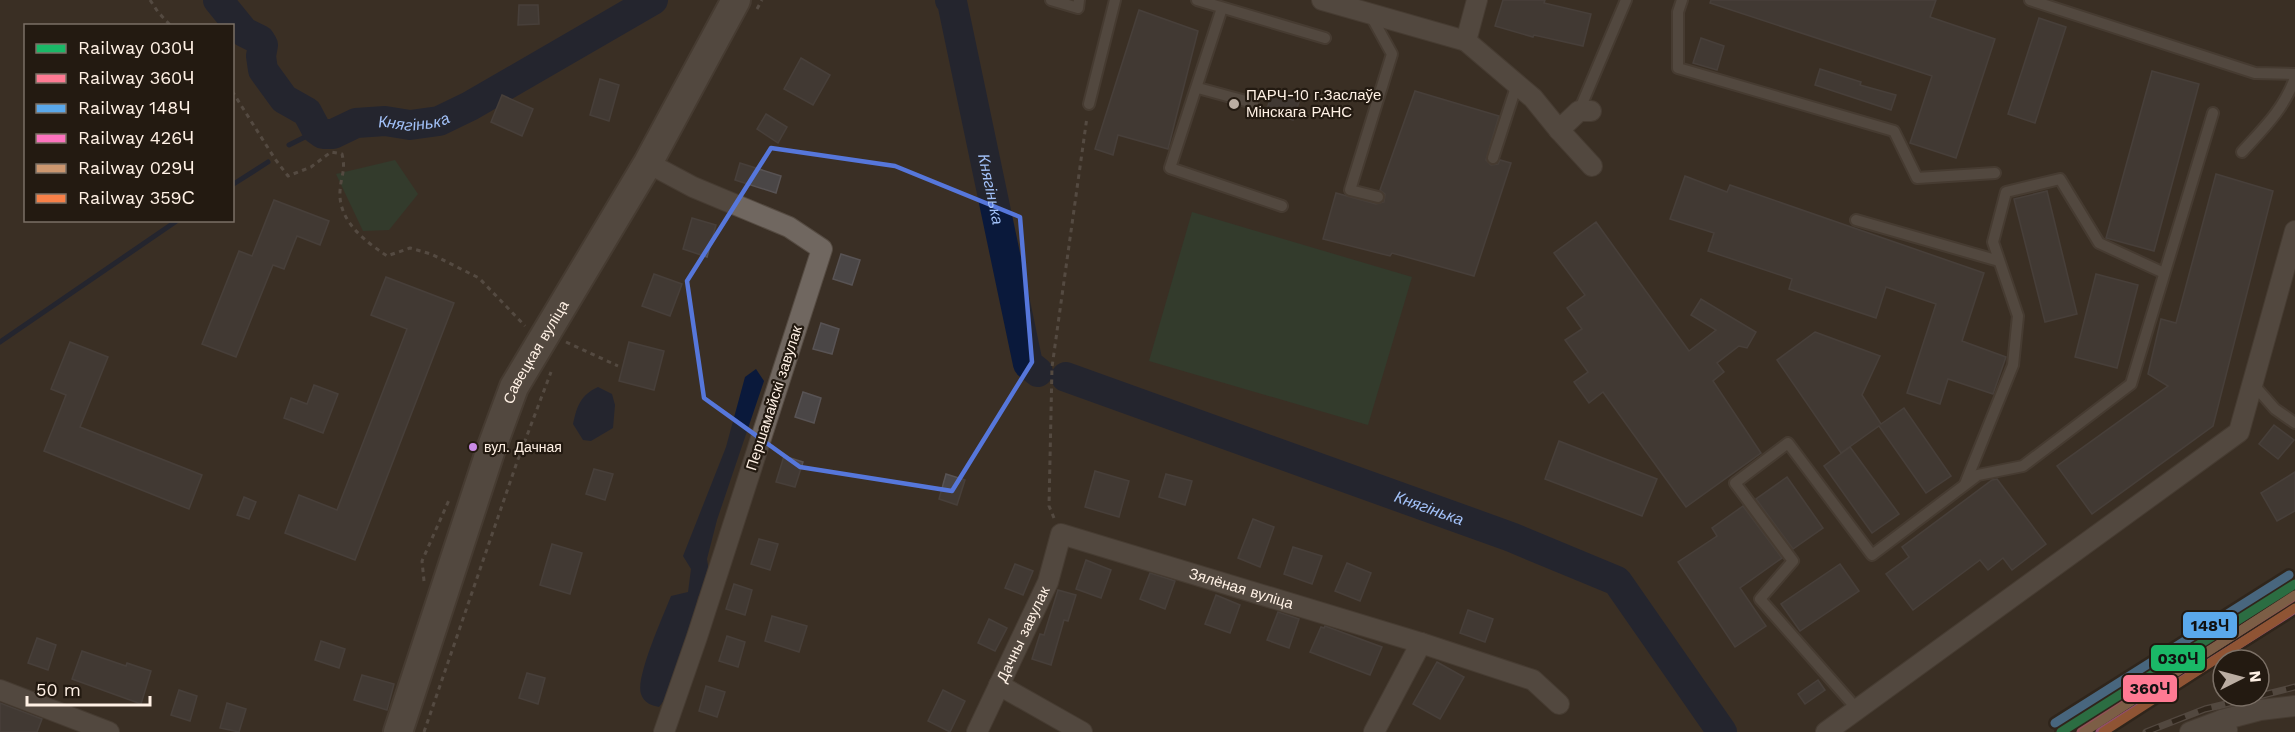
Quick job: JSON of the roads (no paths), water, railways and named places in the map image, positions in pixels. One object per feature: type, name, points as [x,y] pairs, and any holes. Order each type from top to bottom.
[{"type":"main road","name":"Савецкая вуліца","points":[[398,732],[490,452],[514,387],[746,5]]},
{"type":"street","points":[[1322,0],[1466,41],[1533,98],[1592,166]]},
{"type":"street","points":[[1466,41],[1477,0]]},
{"type":"street","points":[[1559,130],[1585,111]]},
{"type":"street","name":"Першамайскі завулак","points":[[648,163],[693,187],[789,227],[822,249],[697,637],[664,732]]},
{"type":"street","points":[[1826,732],[2239,432],[2295,231]]},
{"type":"street","name":"Зялёная вуліца","points":[[1061,534],[1420,643],[1533,680],[1559,704]]},
{"type":"street","name":"Дачны завулак","points":[[977,732],[1048,582],[1061,534]]},
{"type":"street","points":[[1374,732],[1420,643]]},
{"type":"street","points":[[999,685],[1082,732]]},
{"type":"street","points":[[0,690],[96,730]]},
{"type":"street","points":[[2190,732],[2225,726],[2260,710],[2295,706]]},
{"type":"lane","points":[[1051,0],[1078,8],[1079,0]]},
{"type":"lane","points":[[1089,104],[1115,0]]},
{"type":"lane","points":[[1197,0],[1325,38]]},
{"type":"lane","points":[[1585,111],[1626,0]]},
{"type":"lane","points":[[1682,0],[1678,12],[1678,68],[1894,131],[1917,178],[1995,173]]},
{"type":"lane","points":[[2030,0],[2255,73],[2295,76],[2288,98],[2270,122],[2242,152]]},
{"type":"lane","points":[[1222,8],[1198,88],[1170,168],[1282,206]]},
{"type":"lane","points":[[1370,14],[1392,54],[1350,190],[1378,197]]},
{"type":"lane","points":[[1492,158],[1517,84]]},
{"type":"lane","points":[[1198,88],[1253,103]]},
{"type":"lane","points":[[1857,709],[1760,599],[1793,561],[1736,483],[1788,443],[1872,555],[1978,475],[2023,466],[2131,384],[2213,113]]},
{"type":"lane","points":[[1964,485],[2013,365],[2018,316],[1993,242],[2006,192],[2060,179],[2099,243],[2164,273]]},
{"type":"lane","points":[[1856,220],[1999,261]]},
{"type":"lane","points":[[2253,384],[2275,410],[2295,423]]},
{"type":"water","points":[[756,369],[764,381],[717,520],[707,559],[710,578],[698,597],[689,644],[666,698],[659,707],[646,702],[642,697],[640,686],[642,674],[671,596],[688,592],[691,569],[683,556],[726,447],[745,377]]},
{"type":"water","points":[[598,387],[612,394],[615,405],[613,428],[591,441],[583,440],[573,424],[576,411],[584,397]]},
{"type":"waterway","name":"Княгінька","points":[[218,0],[244,32],[260,40],[263,45],[261,56],[263,70],[284,99],[307,112],[316,129],[323,134],[333,134],[356,123],[385,121],[410,125],[439,121],[470,106],[653,0]]},
{"type":"waterway","name":"Княгінька","points":[[950,0],[1028,364],[1038,372]]},
{"type":"waterway","points":[[289,145],[316,129]]},
{"type":"waterway","points":[[234,184],[268,162]]},
{"type":"waterway","points":[[0,342],[175,222]]},
{"type":"waterway","name":"Княгінька","points":[[1066,377],[1511,537],[1617,581],[1722,732]]},
{"type":"railway","points":[[2271,693],[2295,687]]},
{"type":"railway","points":[[2146,732],[2211,708]]},
{"type":"rail line","name":"148Ч","points":[[2055,723],[2289,575]]},
{"type":"rail line","name":"030Ч","points":[[2061,732],[2295,584]]},
{"type":"rail line","name":"029Ч","points":[[2084,732],[2295,595]]},
{"type":"rail line","name":"360Ч","points":[[2081,732],[2295,596]]},
{"type":"rail line","name":"359С","points":[[2103,732],[2295,608]]},
{"type":"rail line","name":"426Ч","points":[[2100,732],[2295,609]]},
{"type":"place","name":"ПАРЧ-10 г.Заслаўе Мінскага РАНС","points":[[1234,104]]},
{"type":"place","name":"вул. Дачная","points":[[473,447]]}]
